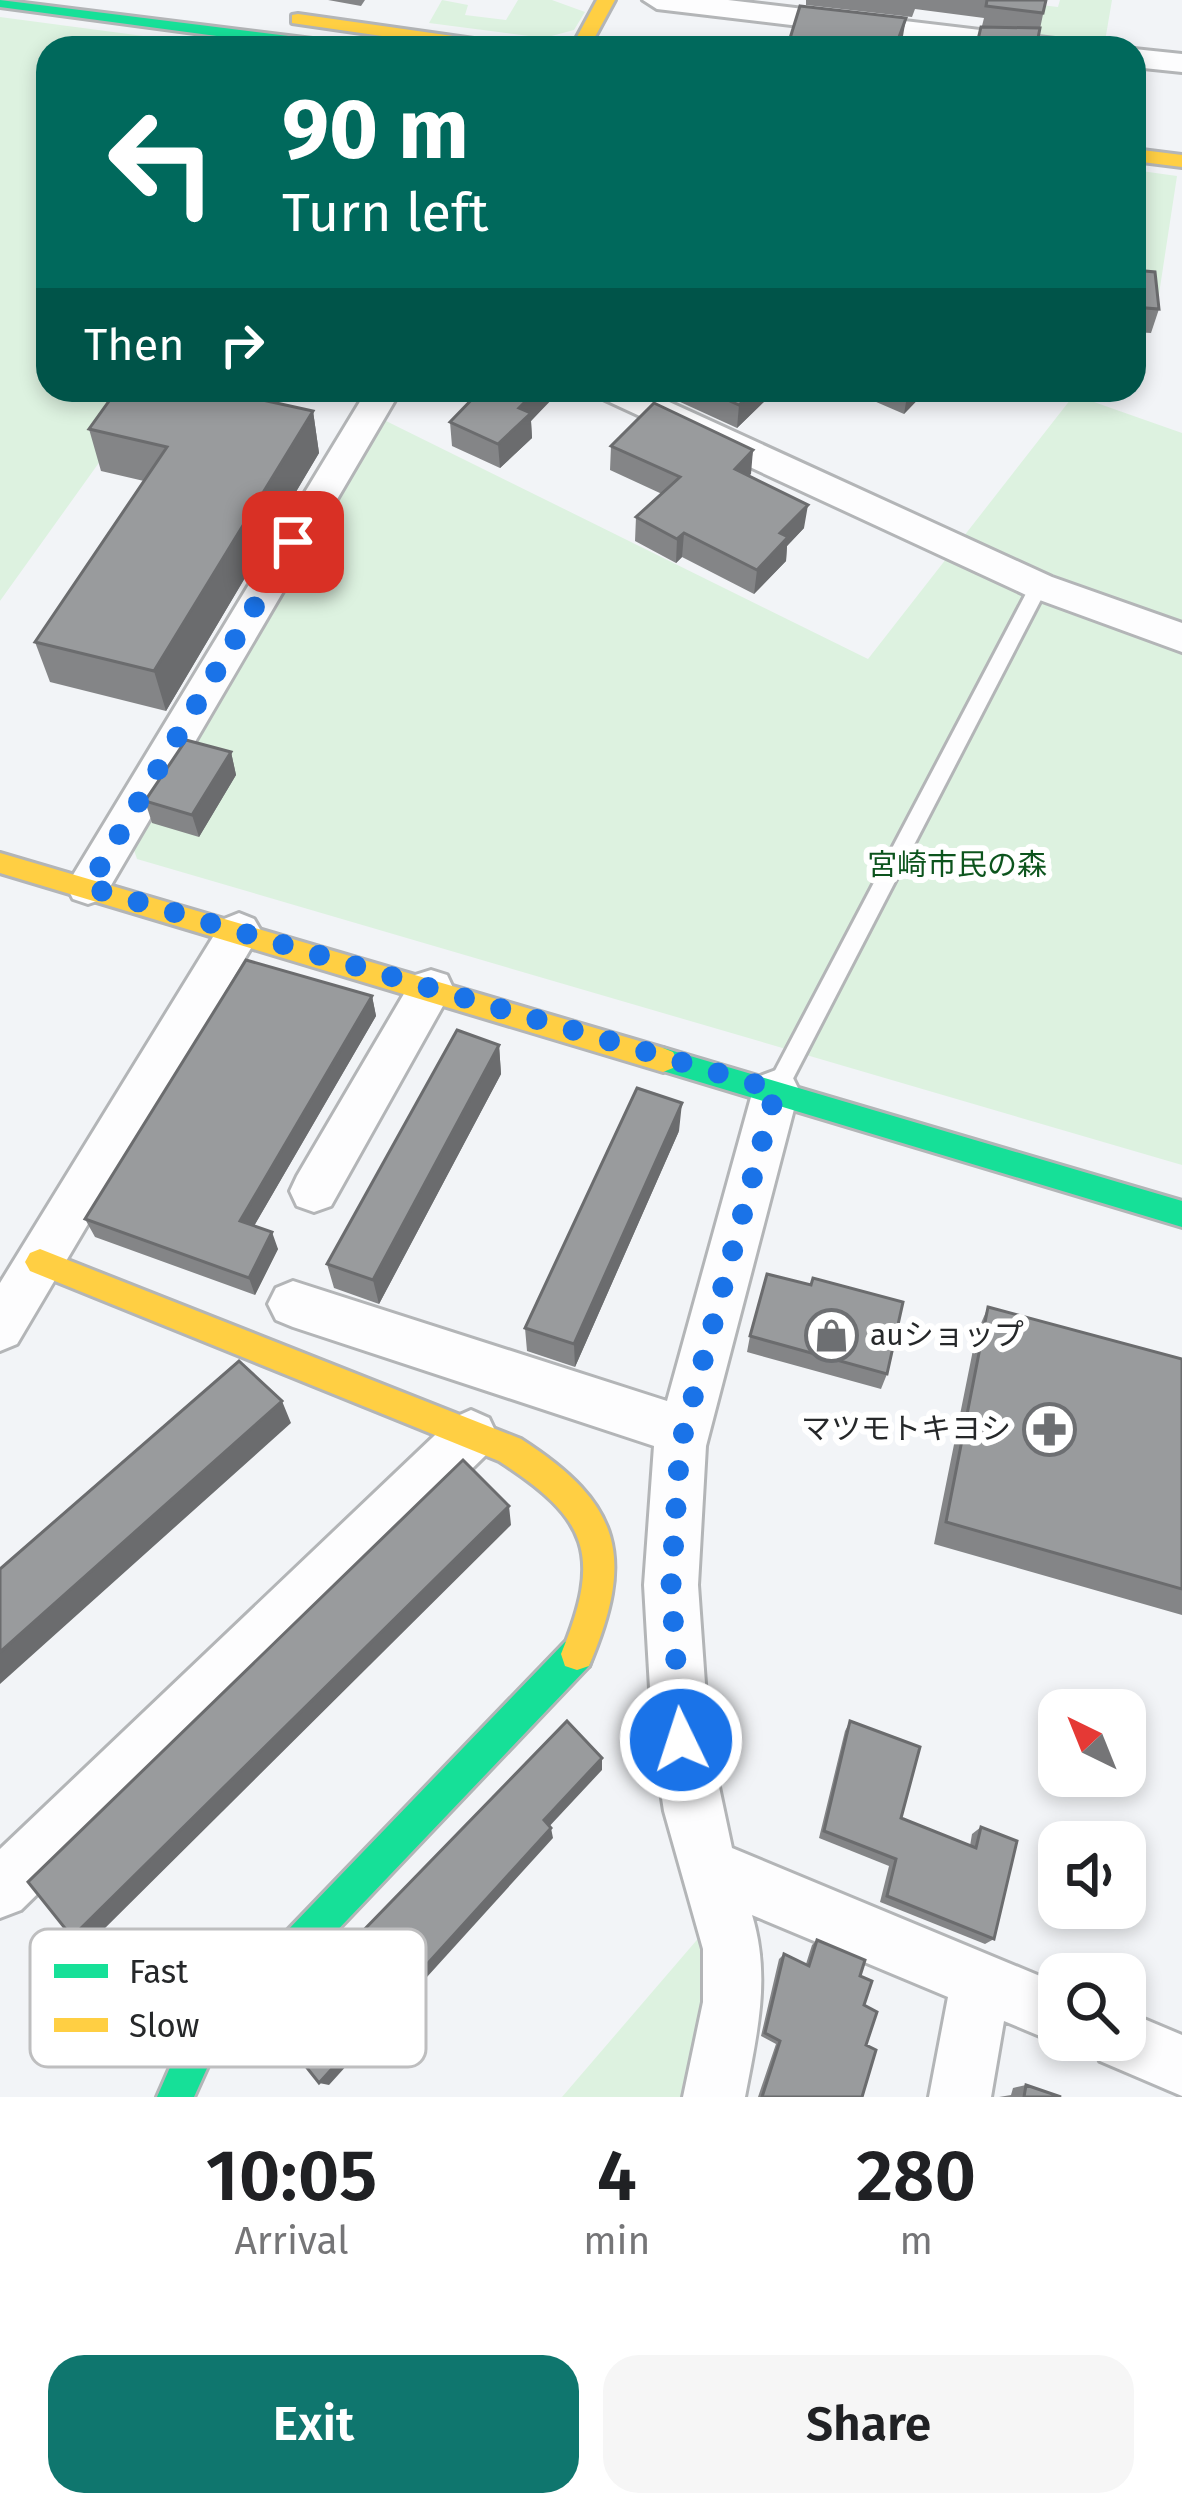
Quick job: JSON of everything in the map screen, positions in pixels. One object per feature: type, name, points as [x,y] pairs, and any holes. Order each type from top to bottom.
[{"type":"main road","points":[[158,0],[416,36]]},
{"type":"main road","points":[[586,36],[606,0]]},
{"type":"main road","points":[[0,2],[255,36]]},
{"type":"main road","points":[[1146,134],[1182,138]]},
{"type":"main road","points":[[1146,156],[1182,161]]},
{"type":"main road","points":[[0,862],[1182,1214]]},
{"type":"main road","points":[[40,1262],[510,1450],[560,1480],[585,1515],[602,1557],[598,1618],[572,1664],[316,1929]]},
{"type":"main road","points":[[175,2097],[189,2067]]},
{"type":"street","points":[[657,0],[957,36]]},
{"type":"street","points":[[941,34],[948,0]]},
{"type":"street","points":[[1146,59],[1182,63]]},
{"type":"street","points":[[88,887],[377,402]]},
{"type":"street","points":[[639,402],[1039,586],[1182,638]]},
{"type":"street","points":[[0,1328],[239,931]]},
{"type":"street","points":[[314,1191],[431,988]]},
{"type":"street","points":[[714,2097],[733,2002],[734,1949],[708,1867],[681,1740],[671,1585],[684,1431],[776,1090]]},
{"type":"street","points":[[293,1304],[684,1431]]},
{"type":"street","points":[[0,1889],[471,1435]]},
{"type":"street","points":[[708,1867],[1038,2005]]},
{"type":"street","points":[[960,2097],[981,1981]]},
{"type":"street","points":[[1146,2051],[1182,2066]]},
{"type":"lane","points":[[776,1090],[1039,586]]},
{"type":"green space","points":[[442,0],[468,5],[465,15],[506,20],[518,0],[552,0],[585,12],[574,30],[552,36],[429,23]]},
{"type":"green space","points":[[999,0],[1058,7],[1060,0],[1112,0],[1106,36],[991,33]]},
{"type":"green space","points":[[0,17],[143,36],[36,36],[36,402],[142,402],[0,601]]},
{"type":"green space","points":[[1146,172],[1177,176],[1159,294],[1146,293]]},
{"type":"green space","name":"宮崎市民の森","points":[[1069,402],[1094,402],[1182,433],[1182,1165],[137,859],[132,844],[382,419],[868,659]]},
{"type":"green space","points":[[708,1927],[698,2097],[562,2097]]},
{"type":"building","points":[[987,0],[1046,0],[1043,13],[986,6]]},
{"type":"building","points":[[800,6],[906,18],[899,36],[791,36]]},
{"type":"building","points":[[981,27],[1040,28],[1038,36],[979,36]]},
{"type":"building","points":[[1146,271],[1155,272],[1159,309],[1146,308]]},
{"type":"building","points":[[108,402],[272,402],[313,411],[154,671],[35,642],[167,447],[89,429]]},
{"type":"building","points":[[469,402],[525,402],[519,408],[531,413],[498,444],[450,422]]},
{"type":"building","points":[[654,403],[753,450],[735,469],[808,505],[780,533],[788,537],[757,570],[684,533],[677,539],[636,517],[680,477],[611,446]]},
{"type":"building","points":[[186,740],[231,752],[192,815],[145,801]]},
{"type":"building","points":[[246,960],[372,996],[240,1221],[272,1232],[249,1278],[85,1219]]},
{"type":"building","points":[[457,1030],[499,1045],[373,1280],[327,1264]]},
{"type":"building","points":[[637,1088],[682,1103],[574,1344],[525,1328]]},
{"type":"building","points":[[767,1274],[811,1285],[813,1278],[903,1302],[887,1374],[750,1336]]},
{"type":"building","points":[[988,1307],[1182,1359],[1182,1589],[946,1522]]},
{"type":"building","points":[[239,1361],[282,1401],[0,1652],[0,1569]]},
{"type":"building","points":[[463,1460],[509,1506],[80,1929],[66,1929],[28,1882]]},
{"type":"building","points":[[567,1721],[602,1758],[544,1820],[551,1828],[426,1965],[426,1929],[365,1929]]},
{"type":"building","points":[[850,1721],[920,1747],[901,1818],[976,1848],[981,1827],[1017,1841],[994,1939],[887,1896],[896,1859],[824,1831]]},
{"type":"building","points":[[817,1940],[865,1960],[860,1976],[872,1981],[864,2005],[877,2012],[866,2045],[876,2050],[862,2097],[762,2097],[780,2041],[765,2033],[784,1954],[809,1966]]},
{"type":"building","points":[[306,2067],[334,2067],[319,2083]]},
{"type":"building","points":[[1026,2085],[1061,2097],[1024,2097]]},
{"type":"traffic: fast","points":[[0,2],[255,36]]},
{"type":"traffic: fast","points":[[663,1060],[1182,1214]]},
{"type":"traffic: fast","points":[[314,1929],[577,1654]]},
{"type":"traffic: fast","points":[[175,2097],[189,2067]]},
{"type":"traffic: slow","points":[[586,36],[606,0]]},
{"type":"traffic: slow","points":[[298,19],[418,36]]},
{"type":"traffic: slow","points":[[1146,156],[1182,161]]},
{"type":"traffic: slow","points":[[0,863],[663,1060]]},
{"type":"traffic: slow","points":[[40,1262],[510,1450],[540,1469],[582,1511],[600,1561],[592,1620],[577,1654]]},
{"type":"place","name":"auショップ","points":[[831,1335]]},
{"type":"place","name":"マツモトキヨシ","points":[[1050,1429]]},
{"type":"route","points":[[293,542],[88,887],[776,1090],[710,1320],[680,1446],[671,1585],[681,1740]]}]
